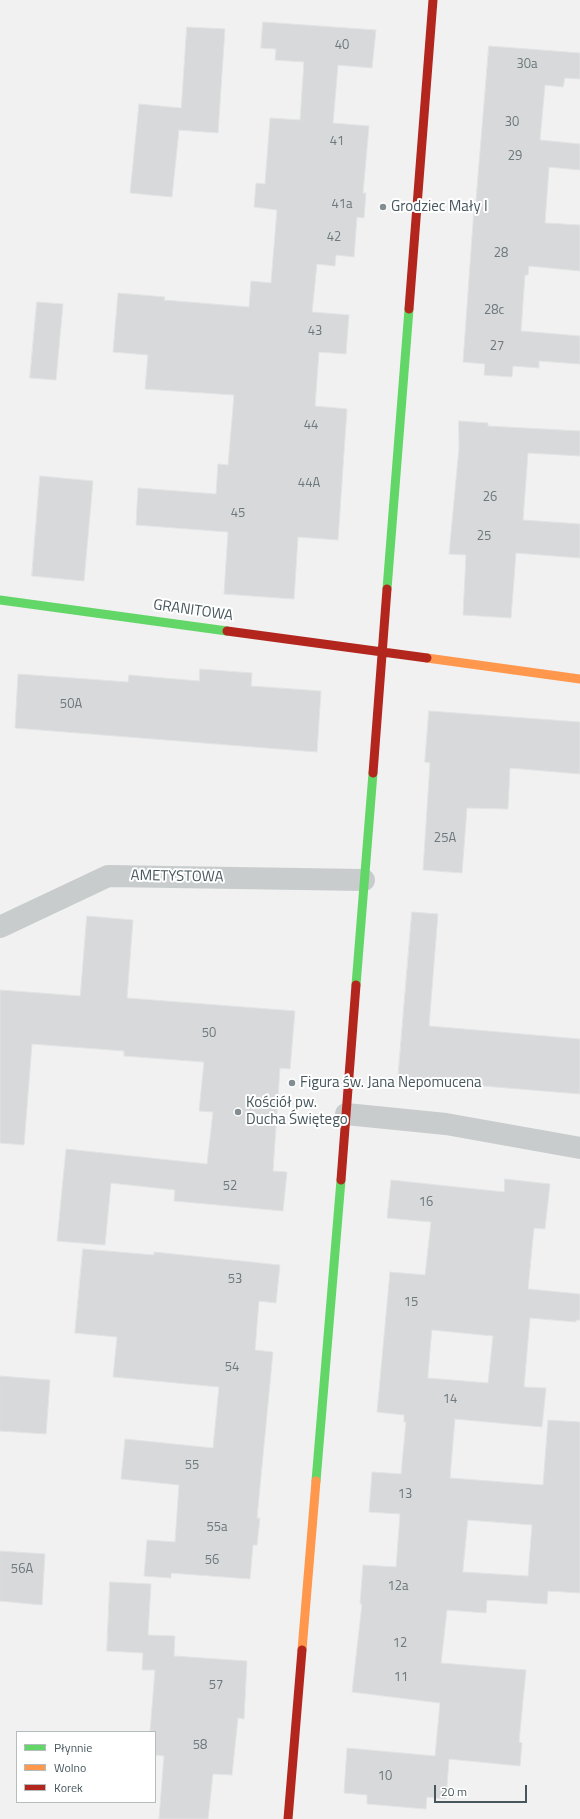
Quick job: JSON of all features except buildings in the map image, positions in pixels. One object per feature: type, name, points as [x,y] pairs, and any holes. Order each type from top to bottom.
[{"type":"main road","points":[[288,1819],[346,1114],[433,0]]},
{"type":"main road","name":"GRANITOWA","points":[[0,600],[580,679]]},
{"type":"street","name":"AMETYSTOWA","points":[[0,927],[108,876],[364,880]]},
{"type":"street","points":[[346,1114],[446,1124],[580,1148]]},
{"type":"traffic: fast","points":[[387,589],[409,309]]},
{"type":"traffic: fast","points":[[0,600],[227,631]]},
{"type":"traffic: fast","points":[[356,985],[373,773]]},
{"type":"traffic: fast","points":[[316,1481],[341,1180]]},
{"type":"traffic: slow","points":[[427,658],[580,679]]},
{"type":"traffic: slow","points":[[302,1650],[316,1481]]},
{"type":"traffic: jam","points":[[409,309],[433,0]]},
{"type":"traffic: jam","points":[[373,773],[387,589]]},
{"type":"traffic: jam","points":[[227,631],[427,658]]},
{"type":"traffic: jam","points":[[341,1180],[356,985]]},
{"type":"traffic: jam","points":[[288,1819],[302,1650]]},
{"type":"place","name":"Grodziec Mały I","points":[[383,207]]},
{"type":"place","name":"Figura św. Jana Nepomucena","points":[[292,1083]]},
{"type":"place","name":"Kościół pw. Ducha Świętego","points":[[238,1112]]}]
